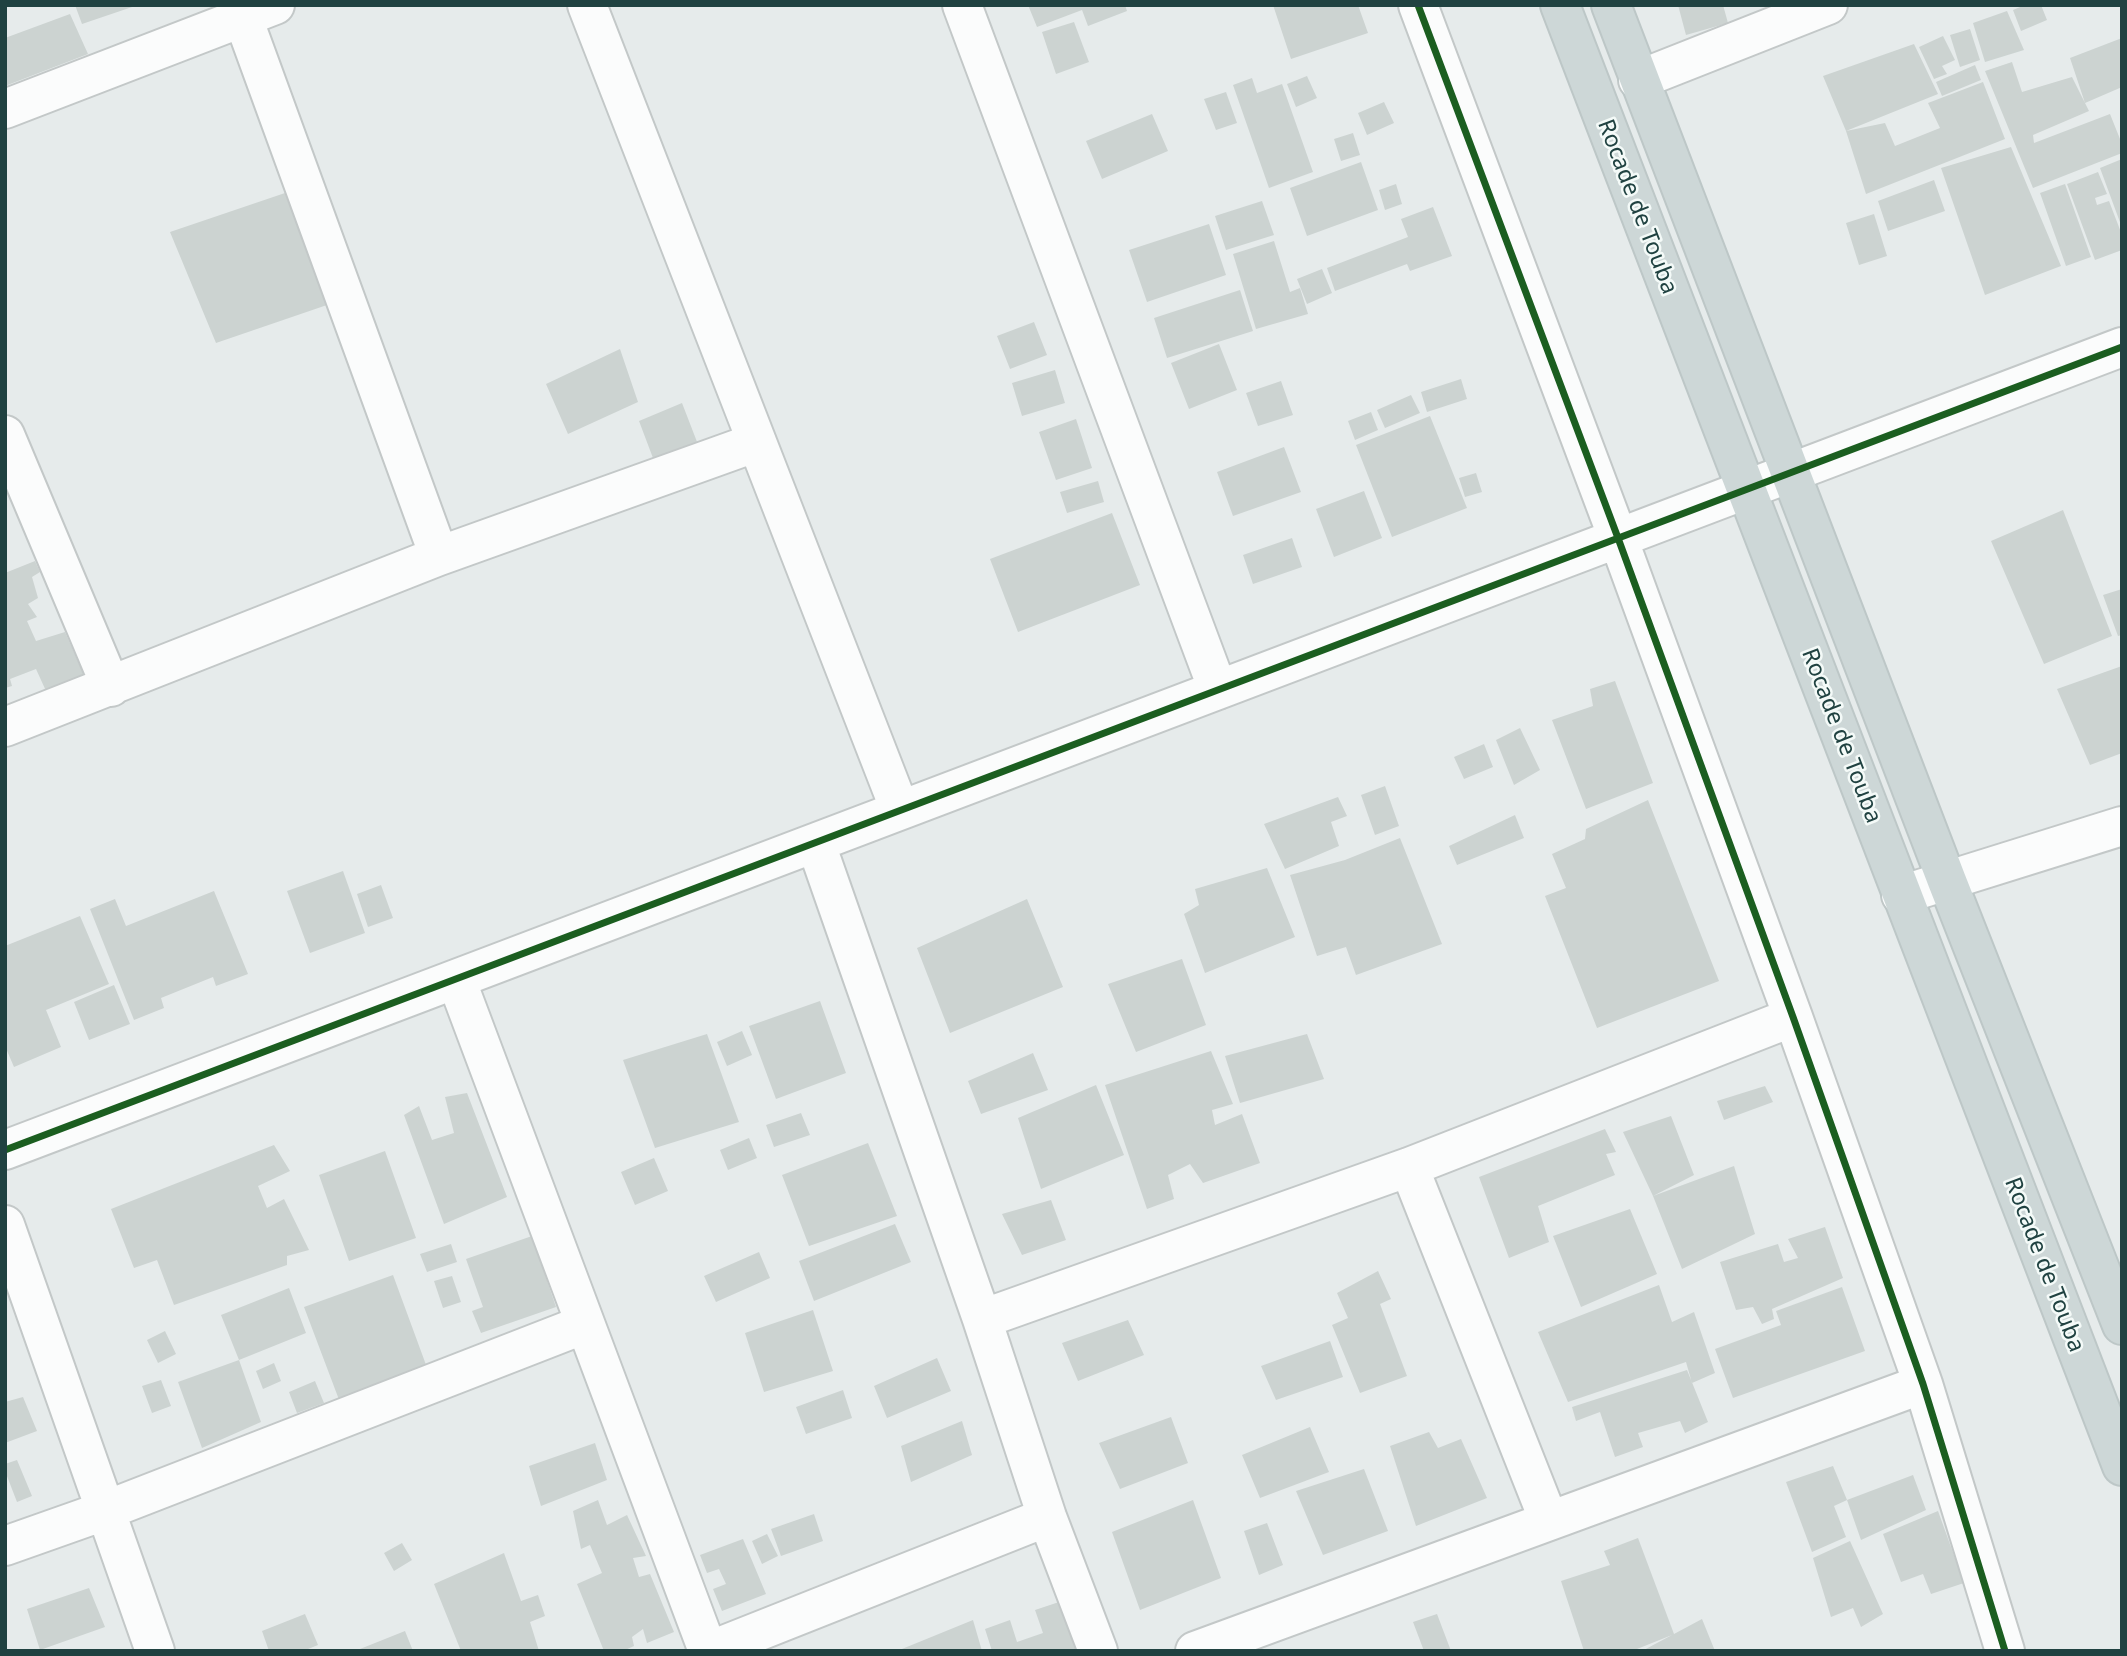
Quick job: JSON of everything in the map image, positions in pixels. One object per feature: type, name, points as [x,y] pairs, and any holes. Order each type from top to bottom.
[{"type":"main road","name":"Rocade de Touba","points":[[1559,5],[2122,1466]]},
{"type":"main road","name":"Rocade de Touba","points":[[1611,5],[1947,881],[2122,1325]]},
{"type":"street","points":[[962,5],[1218,690]]},
{"type":"street","points":[[1418,5],[1618,538],[1793,1017],[1923,1384],[2005,1651]]},
{"type":"street","points":[[1638,80],[1828,5]]},
{"type":"street","points":[[588,6],[900,810]]},
{"type":"street","points":[[5,109],[259,12],[439,556]]},
{"type":"street","points":[[5,1150],[2122,346]]},
{"type":"street","points":[[5,435],[111,687]]},
{"type":"street","points":[[5,727],[439,556],[757,442]]},
{"type":"street","points":[[1901,895],[2122,826]]},
{"type":"street","points":[[816,844],[982,1319],[1047,1517],[1098,1651]]},
{"type":"street","points":[[456,979],[709,1651],[1047,1517]]},
{"type":"street","points":[[982,1319],[1409,1167],[1793,1017]]},
{"type":"street","points":[[1409,1167],[1549,1521]]},
{"type":"street","points":[[5,1225],[155,1651]]},
{"type":"street","points":[[5,1546],[104,1511],[585,1324]]},
{"type":"street","points":[[1195,1651],[1923,1384]]},
{"type":"building","points":[[75,5],[135,5],[135,6],[82,24]]},
{"type":"building","points":[[1028,5],[1125,5],[1127,11],[1088,26],[1082,10],[1037,27]]},
{"type":"building","points":[[1273,5],[1358,5],[1368,33],[1291,59]]},
{"type":"building","points":[[1678,5],[1723,5],[1728,23],[1686,35]]},
{"type":"building","points":[[2025,5],[2041,5],[2047,20],[2021,31],[2013,10]]},
{"type":"building","points":[[2007,11],[2024,50],[1985,62],[1973,23]]},
{"type":"building","points":[[70,14],[88,54],[5,86],[5,38]]},
{"type":"building","points":[[1074,22],[1089,62],[1056,74],[1042,32]]},
{"type":"building","points":[[1970,29],[1980,60],[1960,67],[1950,35]]},
{"type":"building","points":[[1943,36],[1955,60],[1942,66],[1947,74],[1934,79],[1919,47]]},
{"type":"building","points":[[2122,38],[2122,87],[2085,103],[2070,58]]},
{"type":"building","points":[[1914,44],[1938,94],[1846,131],[1823,76]]},
{"type":"building","points":[[2012,62],[2022,92],[2072,77],[2089,111],[2033,135],[2034,143],[2110,114],[2122,144],[2122,153],[2033,188],[1985,71]]},
{"type":"building","points":[[1975,65],[1981,80],[1942,96],[1936,82]]},
{"type":"building","points":[[1307,76],[1317,98],[1296,107],[1287,84]]},
{"type":"building","points":[[1252,78],[1257,93],[1282,84],[1313,172],[1269,188],[1233,85]]},
{"type":"building","points":[[1983,82],[2005,139],[1866,194],[1846,131],[1885,123],[1895,146],[1940,128],[1928,103]]},
{"type":"building","points":[[1226,92],[1237,123],[1216,130],[1204,99]]},
{"type":"building","points":[[1384,102],[1394,123],[1367,135],[1358,113]]},
{"type":"building","points":[[1152,114],[1168,151],[1102,179],[1086,141]]},
{"type":"building","points":[[1353,133],[1360,155],[1341,161],[1334,139]]},
{"type":"building","points":[[2011,147],[2061,266],[1985,295],[1941,168]]},
{"type":"building","points":[[2122,159],[2122,225],[2121,225],[2100,168]]},
{"type":"building","points":[[1361,162],[1378,210],[1307,236],[1290,188]]},
{"type":"building","points":[[2098,172],[2107,194],[2095,198],[2097,205],[2109,201],[2122,235],[2122,250],[2095,260],[2067,184]]},
{"type":"building","points":[[1934,180],[1945,211],[1888,231],[1878,201]]},
{"type":"building","points":[[1396,184],[1402,204],[1385,210],[1379,190]]},
{"type":"building","points":[[2065,184],[2091,257],[2066,266],[2040,193]]},
{"type":"building","points":[[285,193],[327,305],[216,343],[170,232]]},
{"type":"building","points":[[1262,201],[1274,235],[1226,250],[1215,216]]},
{"type":"building","points":[[1433,207],[1452,256],[1410,271],[1407,264],[1335,291],[1327,268],[1408,237],[1401,219]]},
{"type":"building","points":[[1874,214],[1887,256],[1859,265],[1846,223]]},
{"type":"building","points":[[1209,224],[1226,275],[1147,302],[1129,250]]},
{"type":"building","points":[[1274,241],[1290,292],[1300,288],[1308,314],[1256,329],[1233,254]]},
{"type":"building","points":[[1322,269],[1332,293],[1307,304],[1297,279]]},
{"type":"building","points":[[1240,290],[1253,331],[1167,358],[1154,318]]},
{"type":"building","points":[[1034,322],[1047,355],[1010,369],[997,336]]},
{"type":"building","points":[[1219,344],[1237,390],[1189,409],[1171,363]]},
{"type":"building","points":[[620,349],[638,402],[568,434],[546,384]]},
{"type":"building","points":[[1055,370],[1065,403],[1022,416],[1012,383]]},
{"type":"building","points":[[1461,379],[1467,399],[1427,412],[1421,392]]},
{"type":"building","points":[[1281,381],[1293,415],[1258,426],[1246,393]]},
{"type":"building","points":[[1411,395],[1420,413],[1385,428],[1377,410]]},
{"type":"building","points":[[682,403],[699,447],[656,466],[639,421]]},
{"type":"building","points":[[1371,412],[1378,430],[1355,440],[1348,421]]},
{"type":"building","points":[[1430,416],[1467,508],[1392,537],[1356,445]]},
{"type":"building","points":[[1076,419],[1092,468],[1056,480],[1039,432]]},
{"type":"building","points":[[1284,447],[1301,492],[1233,516],[1217,472]]},
{"type":"building","points":[[1476,473],[1482,492],[1465,497],[1459,478]]},
{"type":"building","points":[[1098,481],[1104,502],[1067,513],[1060,492]]},
{"type":"building","points":[[1364,491],[1382,538],[1334,557],[1316,509]]},
{"type":"building","points":[[2063,510],[2112,636],[2044,664],[1991,541]]},
{"type":"building","points":[[1112,513],[1140,585],[1018,632],[990,559]]},
{"type":"building","points":[[1292,538],[1302,567],[1253,584],[1243,555]]},
{"type":"building","points":[[35,561],[40,572],[32,577],[38,598],[28,604],[37,617],[27,621],[36,641],[65,632],[84,675],[46,691],[36,669],[10,679],[12,686],[5,688],[5,573]]},
{"type":"building","points":[[2122,589],[2122,635],[2118,636],[2103,595]]},
{"type":"building","points":[[2122,666],[2122,753],[2090,765],[2057,689]]},
{"type":"building","points":[[1615,681],[1653,783],[1586,809],[1552,720],[1593,706],[1590,689]]},
{"type":"building","points":[[1520,728],[1540,770],[1514,785],[1496,740]]},
{"type":"building","points":[[1484,744],[1493,767],[1464,779],[1454,757]]},
{"type":"building","points":[[1385,786],[1399,826],[1375,835],[1361,795]]},
{"type":"building","points":[[1338,797],[1347,816],[1331,822],[1339,846],[1285,869],[1264,824]]},
{"type":"building","points":[[1648,800],[1719,981],[1597,1028],[1545,896],[1566,888],[1552,854],[1585,839],[1586,829]]},
{"type":"building","points":[[1515,815],[1524,838],[1457,865],[1449,846]]},
{"type":"building","points":[[1400,838],[1442,944],[1356,975],[1346,947],[1317,956],[1290,875],[1345,860]]},
{"type":"building","points":[[1267,868],[1295,937],[1205,973],[1184,914],[1199,905],[1195,889]]},
{"type":"building","points":[[343,871],[365,933],[310,953],[287,891]]},
{"type":"building","points":[[381,885],[393,918],[368,927],[357,894]]},
{"type":"building","points":[[214,891],[248,974],[216,986],[213,977],[161,998],[164,1008],[134,1020],[90,909],[115,899],[126,926]]},
{"type":"building","points":[[1027,899],[1063,987],[950,1033],[917,948]]},
{"type":"building","points":[[80,916],[109,984],[46,1010],[61,1047],[14,1067],[5,1046],[5,946]]},
{"type":"building","points":[[1182,959],[1206,1025],[1136,1052],[1108,984]]},
{"type":"building","points":[[114,985],[130,1024],[89,1040],[74,1002]]},
{"type":"building","points":[[820,1001],[846,1073],[776,1099],[749,1026]]},
{"type":"building","points":[[742,1031],[752,1055],[727,1066],[717,1042]]},
{"type":"building","points":[[707,1034],[739,1122],[655,1148],[623,1060]]},
{"type":"building","points":[[1307,1034],[1324,1079],[1240,1103],[1225,1056]]},
{"type":"building","points":[[1211,1051],[1233,1104],[1212,1110],[1215,1125],[1242,1114],[1260,1163],[1203,1183],[1190,1164],[1168,1175],[1174,1199],[1147,1209],[1105,1085]]},
{"type":"building","points":[[1033,1053],[1048,1090],[981,1114],[968,1081]]},
{"type":"building","points":[[1096,1085],[1124,1155],[1041,1189],[1018,1118]]},
{"type":"building","points":[[1765,1086],[1773,1102],[1724,1120],[1717,1101]]},
{"type":"building","points":[[467,1093],[507,1197],[444,1224],[404,1115],[419,1106],[432,1140],[454,1133],[445,1097]]},
{"type":"building","points":[[801,1113],[810,1135],[774,1147],[766,1125]]},
{"type":"building","points":[[1671,1116],[1694,1175],[1653,1196],[1623,1132]]},
{"type":"building","points":[[1605,1129],[1616,1152],[1606,1154],[1615,1175],[1538,1206],[1549,1242],[1509,1258],[1479,1177]]},
{"type":"building","points":[[749,1138],[757,1158],[728,1170],[720,1150]]},
{"type":"building","points":[[868,1143],[897,1216],[809,1246],[782,1175]]},
{"type":"building","points":[[274,1145],[290,1171],[258,1186],[267,1208],[284,1199],[309,1250],[287,1256],[287,1265],[174,1305],[157,1260],[134,1268],[111,1209]]},
{"type":"building","points":[[385,1151],[416,1238],[349,1261],[319,1175]]},
{"type":"building","points":[[654,1158],[668,1191],[635,1205],[621,1172]]},
{"type":"building","points":[[1734,1166],[1755,1234],[1682,1269],[1653,1196]]},
{"type":"building","points":[[1051,1200],[1066,1240],[1022,1255],[1002,1214]]},
{"type":"building","points":[[1630,1209],[1657,1274],[1581,1307],[1553,1236]]},
{"type":"building","points":[[895,1224],[911,1262],[814,1301],[799,1261]]},
{"type":"building","points":[[1825,1227],[1843,1278],[1772,1309],[1774,1319],[1762,1324],[1753,1307],[1736,1310],[1720,1262],[1778,1244],[1784,1262],[1798,1258],[1788,1239]]},
{"type":"building","points":[[532,1236],[556,1307],[481,1333],[472,1311],[483,1307],[466,1259]]},
{"type":"building","points":[[451,1244],[457,1262],[427,1272],[420,1254]]},
{"type":"building","points":[[759,1252],[770,1278],[716,1302],[704,1276]]},
{"type":"building","points":[[1378,1271],[1391,1299],[1380,1304],[1407,1376],[1360,1393],[1332,1325],[1348,1318],[1337,1293]]},
{"type":"building","points":[[393,1275],[429,1373],[341,1405],[304,1307]]},
{"type":"building","points":[[452,1276],[461,1302],[443,1308],[434,1281]]},
{"type":"building","points":[[1659,1285],[1672,1322],[1694,1312],[1715,1373],[1692,1383],[1686,1362],[1568,1402],[1538,1332]]},
{"type":"building","points":[[1842,1287],[1865,1351],[1733,1398],[1715,1349],[1781,1325],[1776,1311]]},
{"type":"building","points":[[289,1288],[306,1333],[239,1360],[221,1315]]},
{"type":"building","points":[[813,1310],[833,1371],[764,1392],[745,1333]]},
{"type":"building","points":[[1128,1320],[1144,1355],[1078,1381],[1062,1343]]},
{"type":"building","points":[[165,1331],[176,1354],[158,1363],[147,1340]]},
{"type":"building","points":[[1330,1341],[1343,1377],[1276,1400],[1261,1366]]},
{"type":"building","points":[[937,1358],[951,1391],[887,1418],[874,1386]]},
{"type":"building","points":[[239,1360],[261,1422],[202,1448],[178,1382]]},
{"type":"building","points":[[274,1363],[281,1381],[263,1389],[256,1371]]},
{"type":"building","points":[[1687,1370],[1708,1422],[1685,1433],[1680,1421],[1638,1433],[1643,1447],[1615,1457],[1600,1412],[1576,1421],[1572,1407]]},
{"type":"building","points":[[161,1380],[171,1406],[152,1413],[142,1386]]},
{"type":"building","points":[[315,1381],[324,1403],[297,1413],[289,1392]]},
{"type":"building","points":[[843,1390],[852,1418],[806,1434],[796,1407]]},
{"type":"building","points":[[23,1397],[37,1431],[5,1443],[5,1402]]},
{"type":"building","points":[[1171,1417],[1188,1463],[1120,1489],[1099,1443]]},
{"type":"building","points":[[962,1421],[972,1455],[911,1482],[901,1446]]},
{"type":"building","points":[[1310,1427],[1329,1472],[1260,1498],[1242,1455]]},
{"type":"building","points":[[1429,1432],[1438,1448],[1461,1439],[1487,1498],[1416,1526],[1390,1446]]},
{"type":"building","points":[[595,1443],[607,1480],[541,1506],[529,1466]]},
{"type":"building","points":[[17,1460],[32,1496],[17,1502],[5,1471],[5,1464]]},
{"type":"building","points":[[1833,1466],[1847,1500],[1834,1506],[1846,1537],[1812,1552],[1786,1482]]},
{"type":"building","points":[[1364,1469],[1388,1531],[1323,1555],[1296,1491]]},
{"type":"building","points":[[1913,1475],[1926,1510],[1861,1540],[1847,1500]]},
{"type":"building","points":[[598,1500],[607,1525],[627,1515],[646,1556],[633,1558],[639,1577],[650,1574],[674,1632],[647,1643],[643,1629],[632,1637],[634,1646],[623,1651],[604,1651],[577,1584],[602,1573],[590,1545],[581,1549],[573,1511]]},
{"type":"building","points":[[1193,1500],[1221,1578],[1140,1610],[1112,1532]]},
{"type":"building","points":[[1938,1511],[1964,1583],[1931,1594],[1923,1574],[1901,1582],[1883,1534]]},
{"type":"building","points":[[814,1514],[823,1541],[781,1556],[771,1529]]},
{"type":"building","points":[[1267,1523],[1283,1565],[1259,1575],[1244,1531]]},
{"type":"building","points":[[767,1534],[778,1556],[762,1564],[752,1541]]},
{"type":"building","points":[[1638,1538],[1674,1634],[1702,1619],[1715,1651],[1642,1651],[1672,1635],[1632,1651],[1584,1651],[1561,1581],[1610,1565],[1604,1551]]},
{"type":"building","points":[[743,1539],[766,1594],[722,1611],[713,1589],[726,1584],[719,1569],[707,1573],[700,1555]]},
{"type":"building","points":[[1850,1541],[1883,1614],[1861,1627],[1853,1608],[1831,1617],[1813,1558]]},
{"type":"building","points":[[402,1543],[412,1560],[394,1571],[384,1553]]},
{"type":"building","points":[[504,1553],[521,1601],[538,1595],[545,1616],[530,1622],[539,1651],[461,1651],[434,1584]]},
{"type":"building","points":[[89,1588],[105,1627],[40,1650],[27,1609]]},
{"type":"building","points":[[1065,1600],[1083,1651],[992,1651],[985,1629],[1010,1620],[1017,1642],[1043,1633],[1035,1610]]},
{"type":"building","points":[[305,1614],[318,1645],[303,1651],[269,1651],[262,1631]]},
{"type":"building","points":[[1437,1614],[1451,1651],[1424,1651],[1413,1622]]},
{"type":"building","points":[[973,1620],[982,1651],[897,1651]]},
{"type":"building","points":[[405,1631],[413,1651],[355,1651]]},
{"type":"cycle path","points":[[1418,5],[1618,538],[1793,1017],[1923,1384],[2005,1651]]},
{"type":"cycle path","points":[[5,1150],[2122,347]]}]
